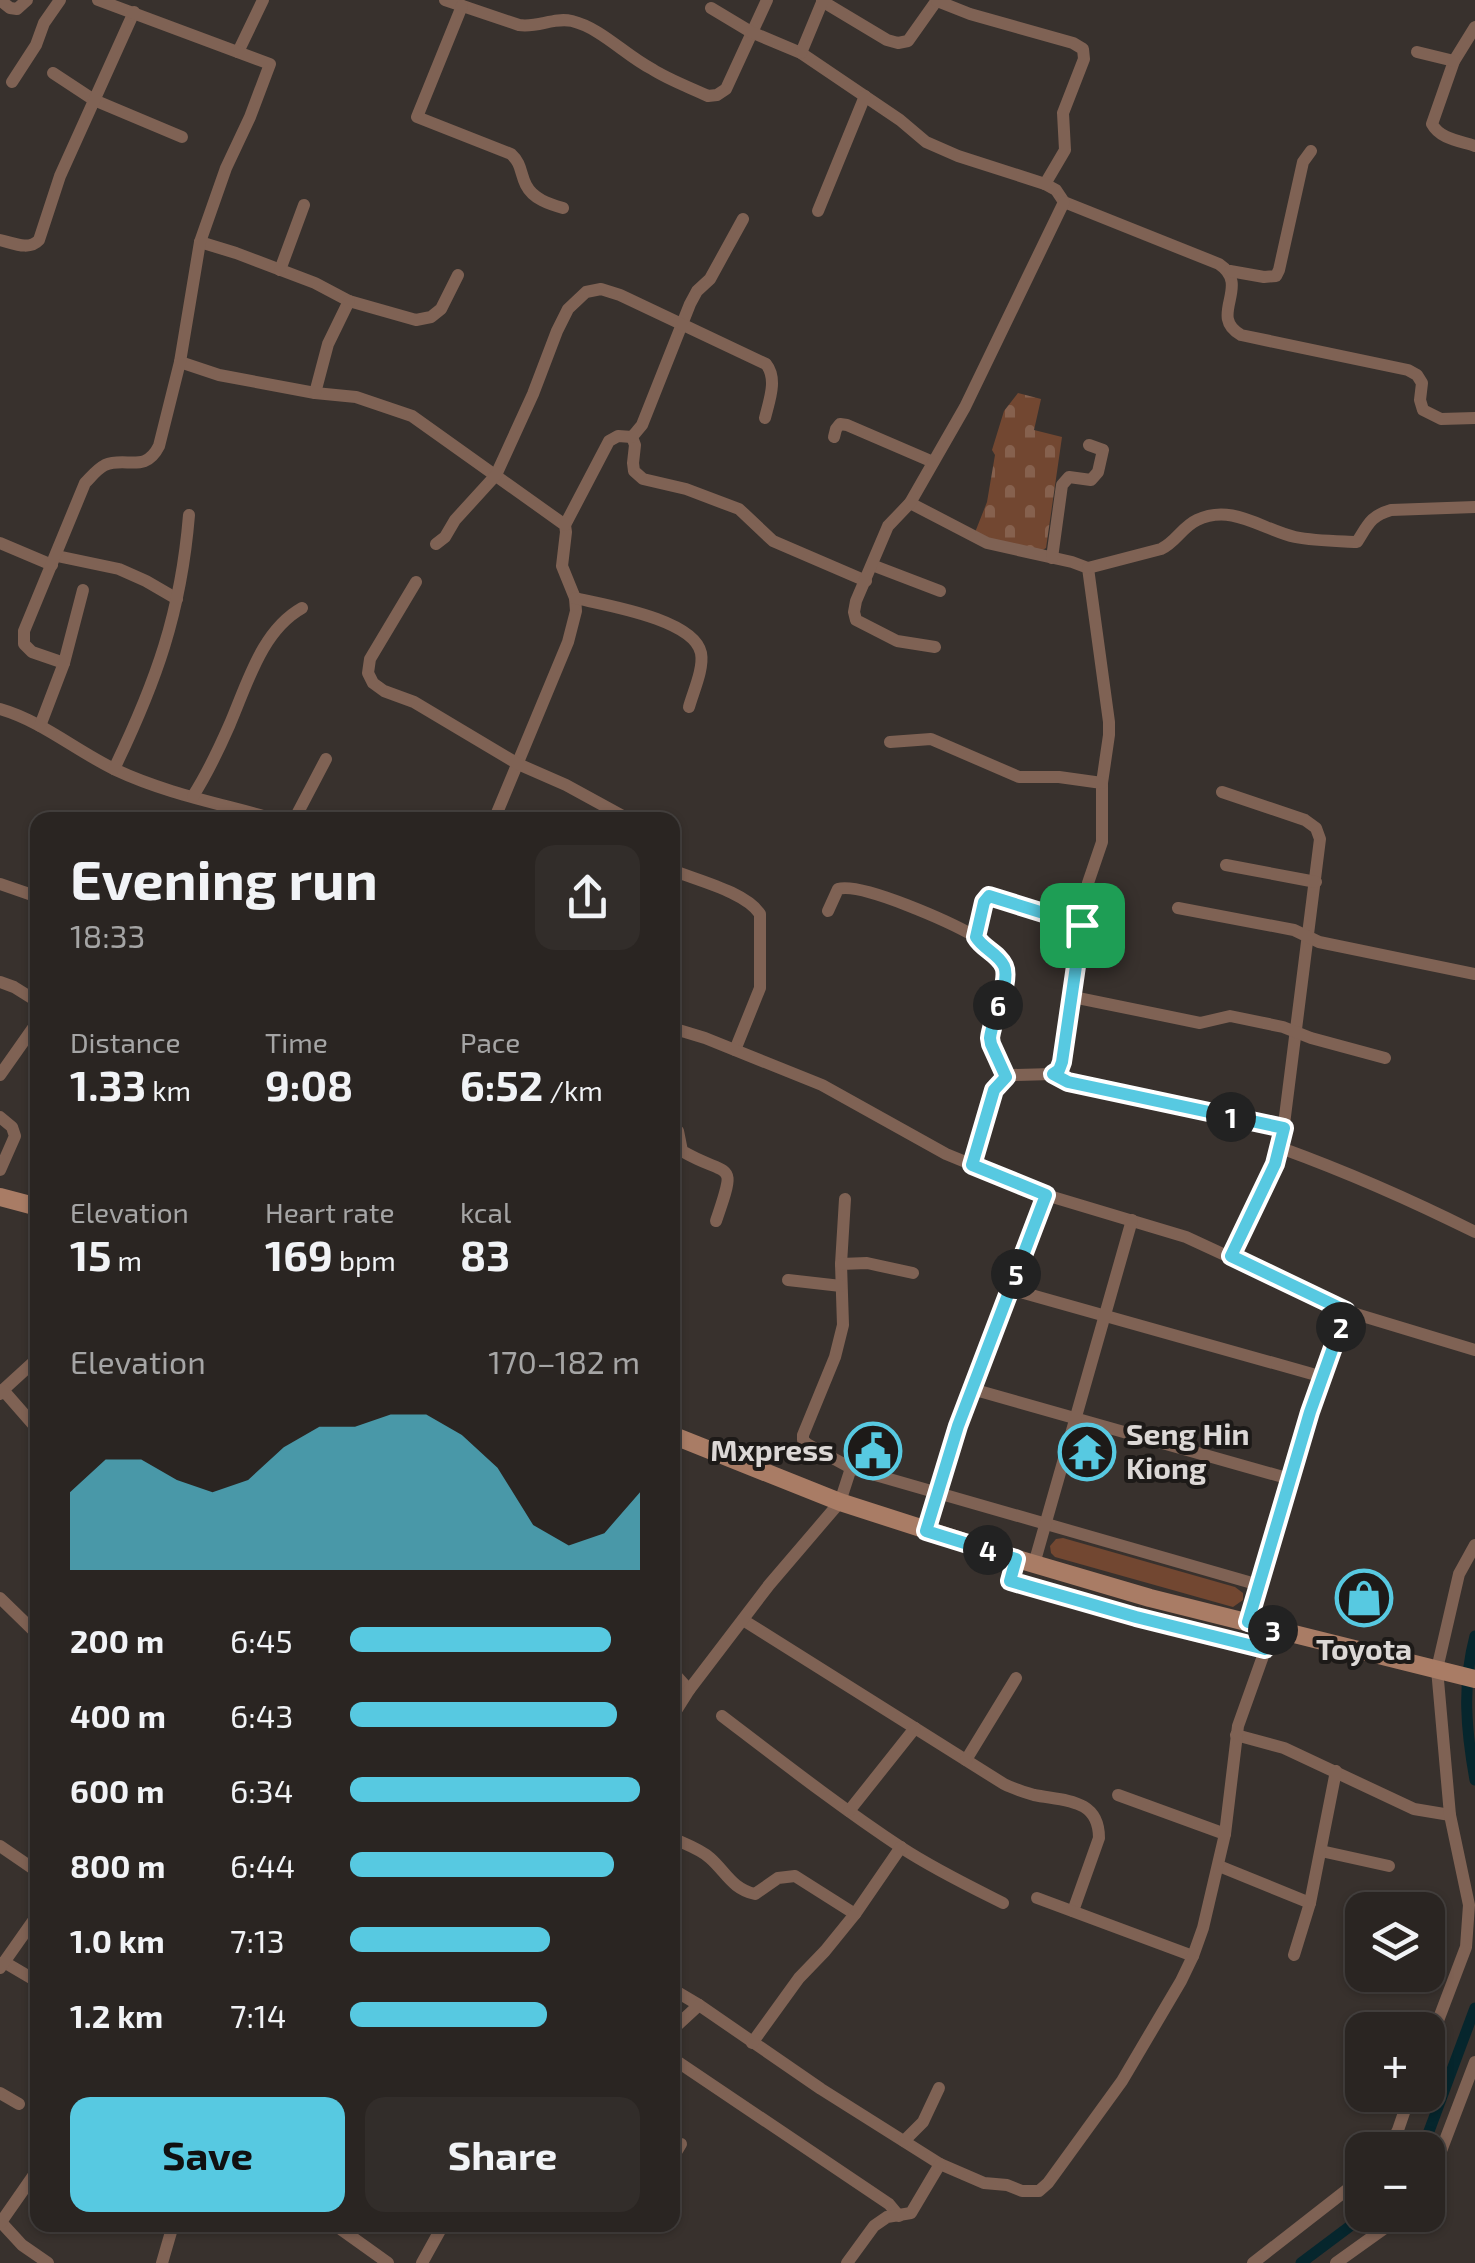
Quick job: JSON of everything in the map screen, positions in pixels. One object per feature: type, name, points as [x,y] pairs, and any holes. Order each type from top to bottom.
[{"type":"main road","points":[[0,1197],[30,1205]]},
{"type":"main road","points":[[680,1438],[840,1502],[1025,1561],[1150,1598],[1475,1679]]},
{"type":"street","points":[[0,0],[18,9],[27,0]]},
{"type":"street","points":[[12,82],[60,0]]},
{"type":"street","points":[[64,663],[32,652],[24,644],[24,632],[86,483],[105,465],[146,461],[159,446],[180,362],[200,242],[270,64],[98,0]]},
{"type":"street","points":[[238,52],[263,0]]},
{"type":"street","points":[[445,0],[518,25],[530,27],[554,19],[581,24],[654,71],[708,96],[726,89],[766,0]]},
{"type":"street","points":[[802,53],[822,0],[898,43],[908,41],[937,0],[970,14],[1073,43],[1083,49],[1084,58],[1064,113],[1065,150],[1044,184]]},
{"type":"street","points":[[462,6],[417,117],[512,154],[519,161],[530,191],[563,208]]},
{"type":"street","points":[[711,8],[751,32],[802,53],[926,142],[1044,184],[1056,190],[1064,202],[1230,271],[1264,278],[1276,276],[1303,162],[1312,152]]},
{"type":"street","points":[[0,240],[28,246],[40,240],[60,176],[134,12]]},
{"type":"street","points":[[1472,36],[1454,62],[1432,124],[1443,136],[1475,146]]},
{"type":"street","points":[[1417,52],[1454,62]]},
{"type":"street","points":[[53,73],[94,100],[182,137]]},
{"type":"street","points":[[818,211],[865,96]]},
{"type":"street","points":[[935,648],[897,641],[856,620],[856,601],[888,526],[910,503],[965,407],[1064,202]]},
{"type":"street","points":[[280,270],[304,205]]},
{"type":"street","points":[[632,437],[642,424],[666,368],[680,324],[744,218]]},
{"type":"street","points":[[200,242],[315,283],[349,301],[416,320],[430,317],[441,308],[458,275]]},
{"type":"street","points":[[1230,271],[1233,288],[1226,314],[1233,330],[1241,335],[1408,370],[1422,383],[1422,410],[1442,419],[1475,418]]},
{"type":"street","points":[[436,544],[496,475],[557,331],[568,309],[586,292],[601,289],[620,295],[766,364],[772,372],[772,385],[765,418]]},
{"type":"street","points":[[315,393],[328,344],[349,301]]},
{"type":"street","points":[[180,362],[219,374],[356,398],[412,416],[565,525]]},
{"type":"street","points":[[834,437],[840,424],[847,425],[932,462]]},
{"type":"street","points":[[497,812],[568,642],[576,612],[575,598],[562,566],[565,525],[609,441],[618,436],[632,437]]},
{"type":"street","points":[[632,437],[636,445],[634,471],[644,479],[686,489],[739,509],[773,541],[866,581]]},
{"type":"street","points":[[1052,558],[1062,485],[1069,476],[1091,480],[1098,472],[1103,450],[1089,445]]},
{"type":"street","points":[[910,503],[987,544],[1088,568],[1162,549],[1195,520],[1213,515],[1257,522],[1299,538],[1357,542],[1379,513],[1475,507]]},
{"type":"street","points":[[114,769],[163,655],[186,556],[189,515]]},
{"type":"street","points":[[0,543],[54,560],[119,569],[177,599]]},
{"type":"street","points":[[872,565],[940,591]]},
{"type":"street","points":[[1053,1074],[1062,1062],[1088,883],[1103,836],[1102,783],[1110,722],[1088,568]]},
{"type":"street","points":[[416,582],[370,659],[368,673],[373,683],[414,702],[518,764],[615,812]]},
{"type":"street","points":[[40,726],[64,663],[83,590]]},
{"type":"street","points":[[575,598],[642,614],[678,628],[695,641],[701,654],[689,707]]},
{"type":"street","points":[[192,796],[209,770],[252,669],[274,632],[289,615],[302,608]]},
{"type":"street","points":[[0,709],[156,787],[249,812]]},
{"type":"street","points":[[890,742],[931,739],[1018,777],[1102,783]]},
{"type":"street","points":[[298,812],[326,759]]},
{"type":"street","points":[[1222,792],[1305,820],[1316,828],[1320,839],[1281,1148],[1231,1256]]},
{"type":"street","points":[[1226,865],[1316,882]]},
{"type":"street","points":[[680,873],[731,893],[760,914],[760,988],[735,1050]]},
{"type":"street","points":[[0,884],[30,895]]},
{"type":"street","points":[[828,911],[838,889],[848,887],[890,899],[976,937]]},
{"type":"street","points":[[1006,1077],[990,1038],[1005,968],[976,937],[984,902],[993,896],[1082,925]]},
{"type":"street","points":[[1178,908],[1294,930],[1320,942],[1475,974]]},
{"type":"street","points":[[0,982],[30,997]]},
{"type":"street","points":[[1072,997],[1200,1023],[1225,1016],[1284,1027],[1385,1058]]},
{"type":"street","points":[[680,1031],[822,1085],[946,1154],[1046,1195],[1186,1237],[1346,1311],[1475,1350]]},
{"type":"street","points":[[0,1075],[30,1032]]},
{"type":"street","points":[[972,1165],[994,1090],[1006,1077],[1022,1074],[1053,1074],[1068,1082],[1284,1128]]},
{"type":"street","points":[[0,1117],[12,1127],[15,1136],[0,1170]]},
{"type":"street","points":[[680,1141],[682,1151],[723,1168],[728,1175],[716,1221]]},
{"type":"street","points":[[1281,1148],[1378,1186],[1475,1232]]},
{"type":"street","points":[[926,1531],[958,1426],[1046,1195]]},
{"type":"street","points":[[845,1198],[843,1324],[835,1357],[803,1440],[850,1468],[1258,1584]]},
{"type":"street","points":[[1132,1220],[1046,1524],[1010,1581],[1265,1649]]},
{"type":"street","points":[[841,1264],[868,1263],[913,1273]]},
{"type":"street","points":[[788,1280],[841,1286]]},
{"type":"street","points":[[1010,1289],[1322,1377]]},
{"type":"street","points":[[1248,1622],[1322,1377],[1346,1311]]},
{"type":"street","points":[[30,1366],[2,1392],[30,1422]]},
{"type":"street","points":[[972,1389],[1290,1480]]},
{"type":"street","points":[[680,1705],[769,1584],[840,1502],[850,1468]]},
{"type":"street","points":[[1441,2012],[1466,1947],[1469,1904],[1450,1815],[1444,1671],[1458,1574],[1475,1545]]},
{"type":"street","points":[[0,1598],[30,1627]]},
{"type":"street","points":[[744,1620],[1004,1784],[1081,1805],[1095,1818],[1099,1838],[1074,1911]]},
{"type":"street","points":[[680,1994],[940,2164],[984,2183],[1038,2192],[1122,2081],[1193,1956],[1225,1834],[1236,1734],[1273,1628]]},
{"type":"street","points":[[966,1760],[1016,1678]]},
{"type":"street","points":[[680,1679],[690,1690]]},
{"type":"street","points":[[722,1716],[901,1848],[1003,1903]]},
{"type":"street","points":[[849,1811],[915,1728]]},
{"type":"street","points":[[1236,1734],[1284,1748],[1414,1809],[1450,1815]]},
{"type":"street","points":[[1294,1955],[1310,1904],[1336,1771]]},
{"type":"street","points":[[1118,1795],[1225,1834]]},
{"type":"street","points":[[680,1842],[710,1857],[735,1886],[746,1892],[755,1894],[778,1878],[795,1876],[855,1914]]},
{"type":"street","points":[[0,1846],[30,1867]]},
{"type":"street","points":[[752,2042],[799,1978],[855,1914],[901,1848]]},
{"type":"street","points":[[1321,1851],[1389,1866]]},
{"type":"street","points":[[1218,1866],[1310,1904]]},
{"type":"street","points":[[1037,1898],[1193,1956]]},
{"type":"street","points":[[30,1925],[2,1965],[30,1978]]},
{"type":"street","points":[[680,2023],[699,2005]]},
{"type":"street","points":[[1445,2141],[1475,2062]]},
{"type":"street","points":[[680,2063],[888,2204],[899,2216]]},
{"type":"street","points":[[904,2141],[922,2122],[939,2088]]},
{"type":"street","points":[[0,2092],[19,2104]]},
{"type":"street","points":[[847,2263],[874,2226],[887,2217],[910,2213],[940,2164]]},
{"type":"street","points":[[30,2180],[0,2222],[22,2245],[48,2263]]},
{"type":"street","points":[[1253,2263],[1345,2191]]},
{"type":"street","points":[[163,2262],[172,2232]]},
{"type":"street","points":[[345,2232],[388,2263]]},
{"type":"street","points":[[422,2263],[438,2232]]},
{"type":"street","points":[[1336,2263],[1379,2232]]},
{"type":"green space","points":[[1018,393],[1041,399],[1034,430],[1062,437],[1046,548],[1041,551],[974,535],[987,502],[995,455],[992,450],[1004,411]]},
{"type":"green space","points":[[1063,1538],[1235,1587],[1243,1593],[1243,1600],[1233,1607],[1055,1557],[1050,1546]]},
{"type":"waterway","points":[[1475,1636],[1467,1708],[1475,1780]]},
{"type":"waterway","points":[[1429,2132],[1475,2008]]},
{"type":"waterway","points":[[1301,2263],[1345,2230]]},
{"type":"place","name":"Mxpress","points":[[873,1451]]},
{"type":"place","name":"Seng Hin Kiong","points":[[1087,1452]]},
{"type":"place","name":"Toyota","points":[[1364,1598]]},
{"type":"route","points":[[993,896],[1082,925],[1062,1062],[1053,1074],[1068,1082],[1284,1128],[1275,1164],[1231,1256],[1346,1311],[1310,1412],[1248,1622],[1273,1628],[1265,1649],[1010,1581],[1016,1559],[926,1531],[958,1426],[1046,1195],[972,1165],[994,1090],[1006,1077],[990,1038],[1005,968],[976,937],[984,902],[993,896]]}]
